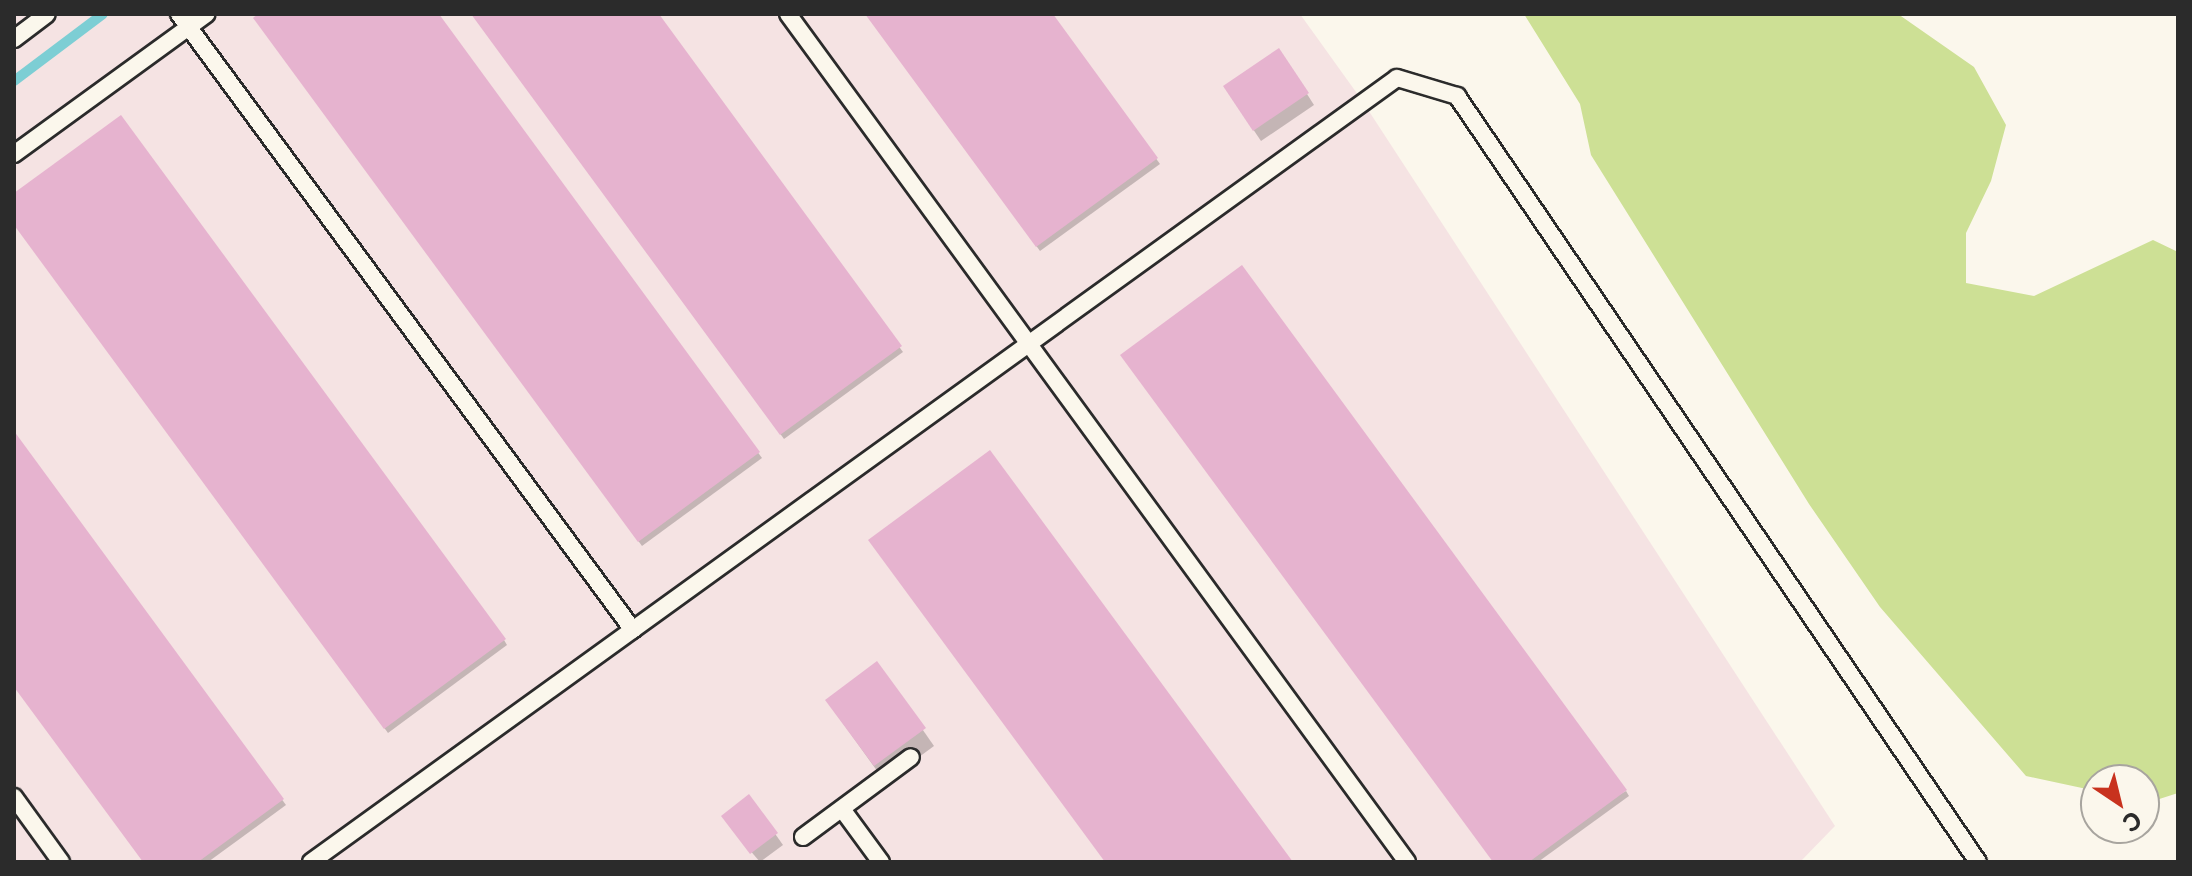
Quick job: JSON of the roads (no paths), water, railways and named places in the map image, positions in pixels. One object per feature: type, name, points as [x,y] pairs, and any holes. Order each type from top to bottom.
[{"type":"lane","points":[[14,39],[47,14]]},
{"type":"lane","points":[[14,154],[184,21],[207,14]]},
{"type":"lane","points":[[788,14],[1407,862]]},
{"type":"lane","points":[[184,21],[633,630]]},
{"type":"lane","points":[[311,862],[1397,78],[1457,96],[1978,862]]},
{"type":"lane","points":[[803,837],[911,757]]},
{"type":"lane","points":[[14,797],[61,862]]},
{"type":"lane","points":[[842,809],[881,862]]},
{"type":"waterway","points":[[14,81],[103,14]]}]
